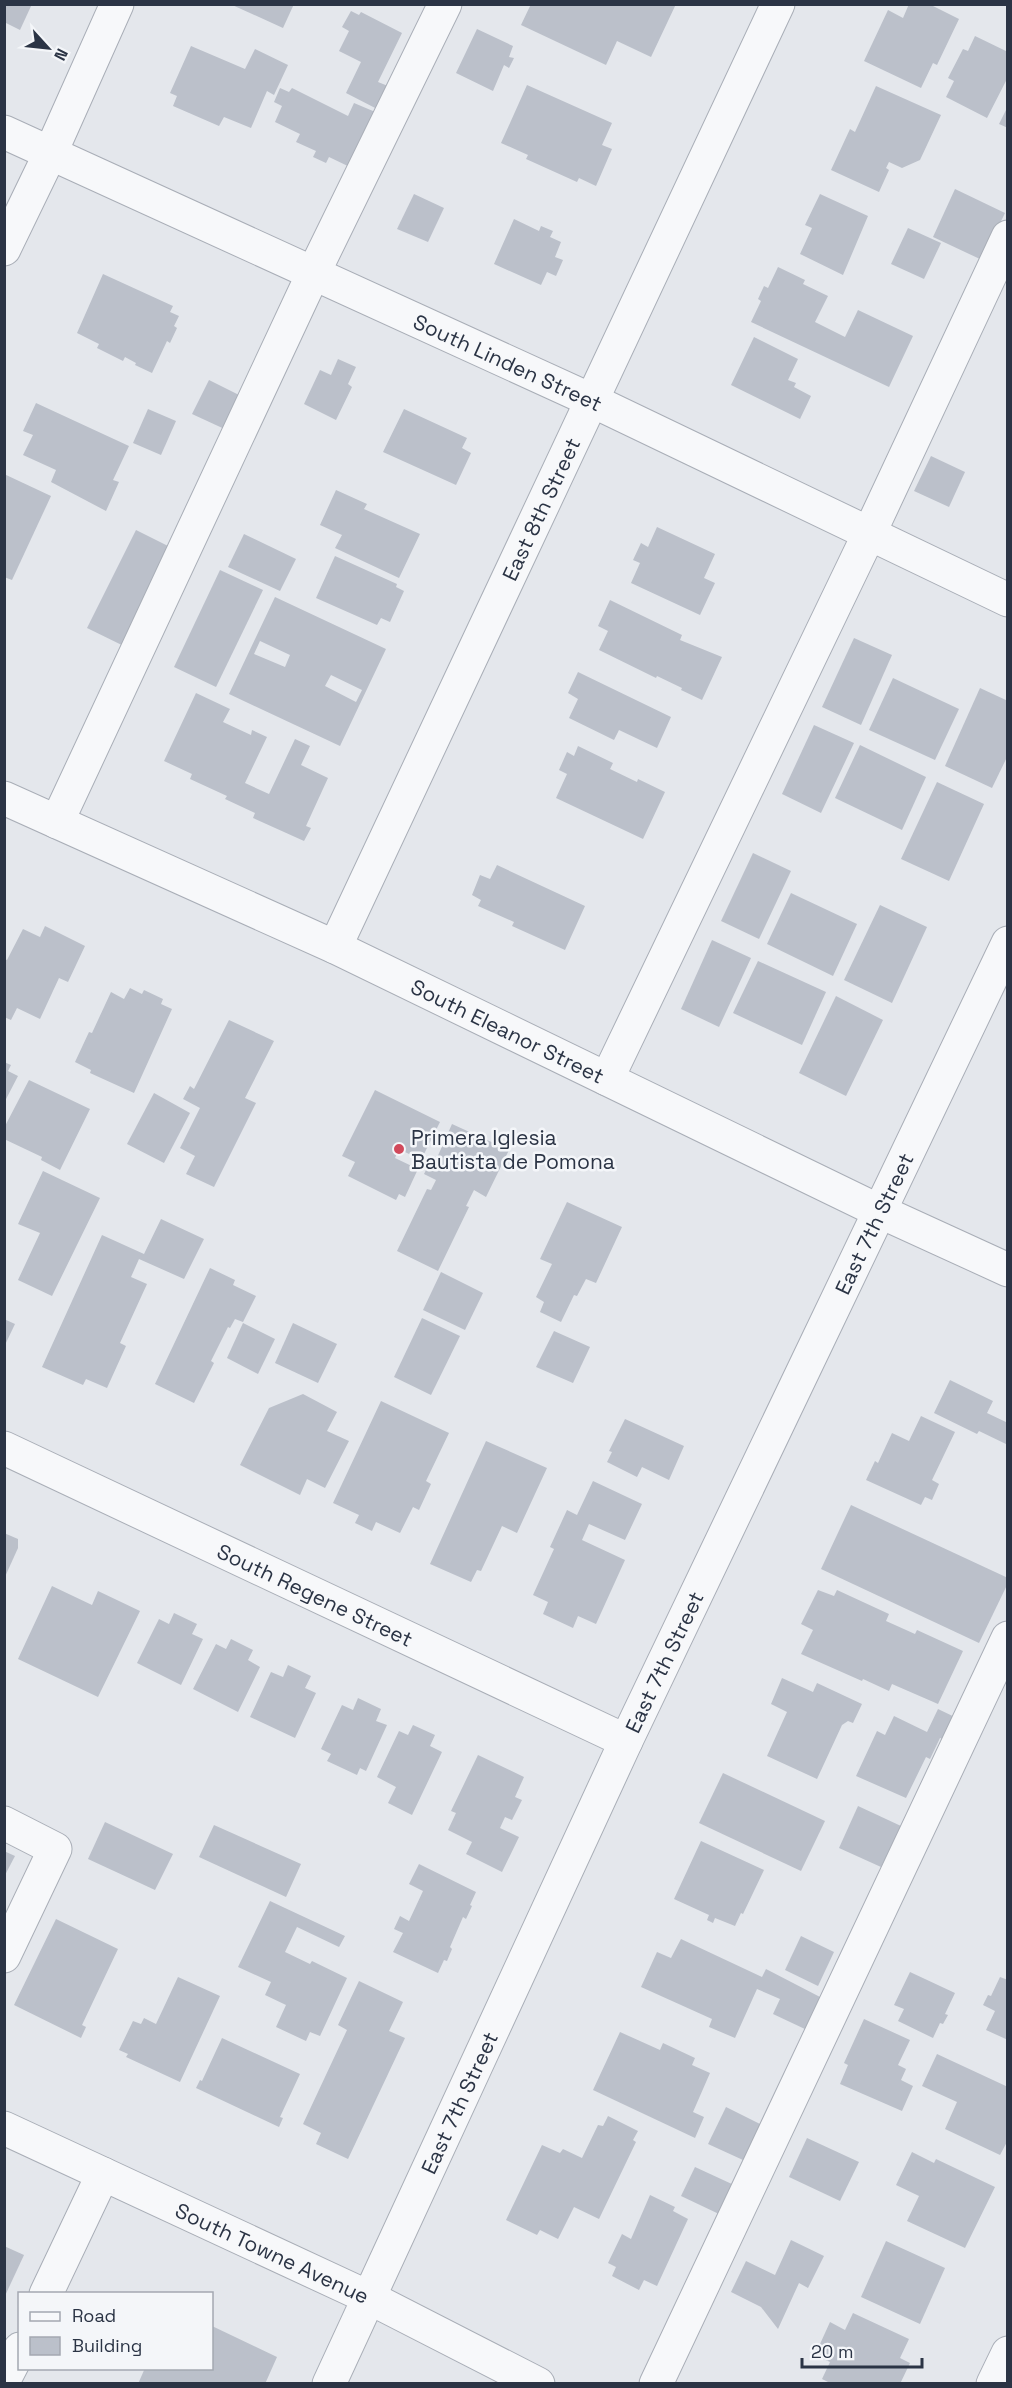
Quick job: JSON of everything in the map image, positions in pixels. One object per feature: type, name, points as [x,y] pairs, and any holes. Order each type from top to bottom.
[{"type":"street","points":[[4,249],[50,154],[117,4]]},
{"type":"street","points":[[57,822],[313,274],[445,4]]},
{"type":"street","name":"East 8th Street","points":[[335,947],[778,4]]},
{"type":"street","name":"South Linden Street","points":[[4,132],[592,401],[1008,600]]},
{"type":"street","points":[[607,1079],[870,534],[1008,237]]},
{"type":"street","name":"South Eleanor Street","points":[[4,798],[335,947],[879,1211],[1008,1270]]},
{"type":"street","name":"East 7th Street","points":[[329,2384],[626,1741],[1008,943]]},
{"type":"street","name":"South Regene Street","points":[[4,1448],[626,1741]]},
{"type":"street","points":[[657,2384],[1008,1638]]},
{"type":"street","points":[[4,1823],[55,1849],[4,1956]]},
{"type":"street","name":"South Towne Avenue","points":[[4,2128],[370,2298],[538,2384]]},
{"type":"street","points":[[47,2292],[103,2174]]},
{"type":"street","points":[[4,2380],[18,2353]]},
{"type":"street","points":[[993,2384],[1008,2353]]},
{"type":"building","points":[[4,4],[32,4],[20,30],[4,22]]},
{"type":"building","points":[[230,4],[294,4],[283,28]]},
{"type":"building","points":[[531,4],[676,4],[651,57],[617,41],[606,65],[521,25]]},
{"type":"building","points":[[909,4],[929,4],[959,19],[937,65],[933,63],[921,88],[864,61],[888,10],[903,18]]},
{"type":"building","points":[[351,11],[359,15],[361,12],[402,33],[378,82],[393,88],[381,111],[346,93],[361,62],[339,51],[349,31],[342,27]]},
{"type":"building","points":[[477,29],[513,46],[509,57],[514,58],[509,68],[504,65],[493,91],[456,73]]},
{"type":"building","points":[[975,36],[1008,52],[1008,77],[987,118],[946,97],[954,81],[948,78],[963,49],[968,51]]},
{"type":"building","points":[[191,46],[245,69],[255,49],[288,65],[274,95],[267,91],[251,128],[224,117],[219,126],[173,106],[177,96],[170,93]]},
{"type":"building","points":[[527,85],[612,123],[602,145],[612,149],[596,186],[579,178],[577,182],[526,159],[528,155],[501,143]]},
{"type":"building","points":[[876,86],[941,115],[920,160],[902,168],[889,162],[886,168],[889,170],[879,192],[831,170],[850,129],[855,132]]},
{"type":"building","points":[[280,88],[289,92],[292,88],[348,116],[354,103],[380,114],[354,169],[329,157],[326,163],[313,157],[316,151],[296,142],[300,134],[275,122],[282,106],[274,102]]},
{"type":"building","points":[[1008,106],[1008,128],[999,124]]},
{"type":"building","points":[[955,189],[1005,213],[982,260],[933,237]]},
{"type":"building","points":[[414,194],[444,208],[428,242],[397,229]]},
{"type":"building","points":[[820,194],[868,216],[843,275],[800,254],[812,228],[805,225]]},
{"type":"building","points":[[514,219],[539,231],[541,226],[553,231],[550,237],[561,242],[555,257],[563,260],[556,276],[547,272],[541,285],[494,264]]},
{"type":"building","points":[[908,228],[941,243],[924,279],[891,264]]},
{"type":"building","points":[[778,267],[805,280],[803,284],[828,296],[815,322],[845,337],[858,310],[913,336],[889,387],[751,322],[761,301],[758,299],[764,286],[768,288]]},
{"type":"building","points":[[103,274],[173,306],[170,312],[179,316],[174,326],[177,328],[170,343],[167,341],[152,373],[125,357],[123,361],[97,348],[99,344],[77,333]]},
{"type":"building","points":[[754,337],[798,359],[788,380],[796,383],[794,387],[811,396],[800,419],[731,385]]},
{"type":"building","points":[[338,359],[356,367],[348,384],[352,387],[336,420],[304,404],[320,370],[331,375]]},
{"type":"building","points":[[209,380],[247,399],[231,432],[192,414]]},
{"type":"building","points":[[36,403],[129,446],[113,480],[119,482],[106,511],[51,482],[56,470],[23,455],[33,435],[23,431]]},
{"type":"building","points":[[148,409],[176,421],[161,455],[133,443]]},
{"type":"building","points":[[404,409],[467,438],[462,448],[471,453],[456,485],[383,452]]},
{"type":"building","points":[[931,456],[965,472],[949,507],[914,491]]},
{"type":"building","points":[[4,474],[51,496],[12,580],[4,577]]},
{"type":"building","points":[[336,490],[367,504],[364,509],[420,534],[399,578],[335,548],[342,535],[320,525]]},
{"type":"building","points":[[657,527],[715,554],[704,578],[715,583],[700,615],[631,583],[640,563],[633,560],[641,543],[648,547]]},
{"type":"building","points":[[136,530],[182,553],[134,651],[87,628]]},
{"type":"building","points":[[244,534],[296,559],[280,591],[228,567]]},
{"type":"building","points":[[335,556],[397,584],[396,587],[404,591],[390,622],[381,618],[377,625],[316,598]]},
{"type":"building","points":[[220,570],[263,590],[216,687],[174,667]]},
{"type":"building","points":[[275,597],[386,649],[340,746],[229,694]],"holes":[[[260,641],[290,655],[285,667],[254,654]],[[331,675],[362,690],[356,702],[325,686]]]},
{"type":"building","points":[[610,600],[682,635],[680,640],[722,657],[702,700],[681,690],[682,688],[599,650],[608,631],[598,626]]},
{"type":"building","points":[[854,638],[892,655],[861,725],[822,707]]},
{"type":"building","points":[[578,672],[671,717],[657,748],[619,730],[614,740],[569,718],[578,699],[568,693]]},
{"type":"building","points":[[893,678],[959,709],[935,760],[869,730]]},
{"type":"building","points":[[980,688],[1008,701],[1008,755],[992,788],[945,766]]},
{"type":"building","points":[[196,693],[230,709],[223,722],[251,735],[252,730],[267,737],[245,783],[269,794],[295,739],[310,746],[301,765],[328,778],[306,826],[311,828],[304,841],[253,818],[255,813],[225,799],[227,796],[190,779],[192,774],[164,761]]},
{"type":"building","points":[[814,725],[854,743],[821,813],[782,794]]},
{"type":"building","points":[[860,745],[926,777],[902,830],[835,798]]},
{"type":"building","points":[[578,746],[613,763],[610,769],[665,792],[643,839],[556,798],[567,774],[559,770],[567,752],[574,756]]},
{"type":"building","points":[[937,782],[984,804],[949,881],[901,859]]},
{"type":"building","points":[[753,853],[791,871],[759,939],[721,921]]},
{"type":"building","points":[[497,865],[585,906],[565,950],[512,926],[514,922],[478,906],[481,900],[472,895],[480,875],[490,879]]},
{"type":"building","points":[[791,893],[857,924],[833,976],[767,944]]},
{"type":"building","points":[[880,905],[927,927],[892,1003],[844,980]]},
{"type":"building","points":[[45,926],[85,946],[68,982],[59,978],[40,1019],[17,1008],[11,1020],[4,1017],[4,959],[7,960],[23,929],[40,937]]},
{"type":"building","points":[[712,940],[751,958],[719,1027],[681,1009]]},
{"type":"building","points":[[758,961],[826,992],[802,1045],[733,1013]]},
{"type":"building","points":[[130,988],[142,994],[144,990],[163,999],[161,1004],[172,1009],[134,1093],[90,1073],[91,1070],[75,1062],[89,1032],[92,1033],[111,992],[124,999]]},
{"type":"building","points":[[836,996],[883,1020],[846,1096],[799,1073]]},
{"type":"building","points":[[229,1020],[274,1041],[245,1098],[256,1103],[214,1187],[186,1174],[195,1156],[180,1148],[200,1108],[183,1099],[190,1086],[194,1089]]},
{"type":"building","points":[[4,1062],[11,1065],[8,1071],[18,1076],[4,1103]]},
{"type":"building","points":[[29,1080],[90,1109],[60,1170],[41,1160],[42,1157],[4,1139],[4,1128]]},
{"type":"building","points":[[375,1090],[440,1122],[421,1160],[399,1149],[395,1158],[418,1169],[405,1197],[399,1194],[396,1200],[348,1176],[355,1162],[342,1156]]},
{"type":"building","points":[[154,1093],[190,1113],[164,1163],[127,1144]]},
{"type":"building","points":[[452,1124],[509,1150],[486,1197],[474,1190],[466,1206],[469,1207],[438,1271],[397,1251],[427,1189],[431,1190],[436,1180],[424,1174],[432,1158],[436,1160]]},
{"type":"building","points":[[43,1171],[100,1198],[52,1296],[18,1280],[40,1233],[18,1224]]},
{"type":"building","points":[[567,1202],[622,1227],[596,1283],[586,1279],[577,1296],[574,1295],[561,1322],[540,1312],[544,1302],[536,1297],[552,1264],[540,1259]]},
{"type":"building","points":[[161,1219],[204,1239],[184,1279],[139,1259],[131,1277],[147,1284],[120,1343],[126,1346],[107,1388],[86,1379],[83,1385],[42,1367],[102,1235],[144,1254]]},
{"type":"building","points":[[210,1268],[235,1280],[233,1285],[256,1296],[243,1322],[235,1319],[230,1328],[228,1327],[211,1361],[214,1363],[194,1403],[155,1384]]},
{"type":"building","points":[[441,1272],[483,1293],[465,1330],[423,1310]]},
{"type":"building","points":[[422,1318],[460,1336],[431,1395],[394,1377]]},
{"type":"building","points":[[4,1319],[15,1324],[4,1347]]},
{"type":"building","points":[[243,1323],[275,1339],[258,1374],[227,1358]]},
{"type":"building","points":[[293,1323],[337,1344],[318,1383],[275,1363]]},
{"type":"building","points":[[554,1331],[590,1347],[573,1383],[536,1367]]},
{"type":"building","points":[[950,1380],[993,1401],[987,1413],[1008,1423],[1008,1445],[979,1431],[977,1434],[934,1413]]},
{"type":"building","points":[[303,1394],[337,1412],[327,1431],[349,1441],[325,1488],[307,1479],[300,1495],[240,1465],[269,1408]]},
{"type":"building","points":[[381,1401],[449,1433],[426,1481],[431,1484],[419,1510],[413,1507],[400,1533],[376,1522],[372,1531],[355,1523],[359,1515],[333,1503]]},
{"type":"building","points":[[921,1416],[955,1432],[932,1480],[939,1484],[932,1500],[925,1497],[921,1505],[866,1480],[875,1461],[878,1463],[892,1433],[909,1441]]},
{"type":"building","points":[[625,1419],[684,1446],[669,1480],[642,1467],[637,1477],[607,1462],[612,1452],[609,1451]]},
{"type":"building","points":[[486,1441],[547,1468],[517,1533],[502,1526],[481,1571],[477,1570],[471,1582],[430,1564]]},
{"type":"building","points":[[593,1481],[642,1504],[625,1540],[589,1524],[582,1540],[625,1560],[596,1624],[578,1616],[573,1628],[543,1614],[548,1602],[533,1595],[554,1549],[550,1547],[567,1510],[577,1515]]},
{"type":"building","points":[[851,1505],[1008,1578],[1008,1583],[979,1643],[821,1569]]},
{"type":"building","points":[[4,1533],[18,1539],[18,1548],[4,1579]]},
{"type":"building","points":[[52,1586],[92,1605],[98,1591],[140,1611],[98,1697],[18,1659]]},
{"type":"building","points":[[818,1590],[834,1596],[837,1590],[889,1614],[886,1621],[915,1634],[917,1630],[963,1651],[938,1704],[892,1684],[889,1691],[801,1654],[813,1630],[801,1624]]},
{"type":"building","points":[[174,1613],[197,1624],[192,1634],[203,1639],[181,1685],[137,1663],[159,1619],[169,1624]]},
{"type":"building","points":[[231,1639],[253,1650],[248,1660],[260,1667],[238,1712],[193,1689],[216,1644],[226,1649]]},
{"type":"building","points":[[288,1665],[311,1676],[305,1688],[316,1693],[295,1738],[250,1717],[271,1672],[283,1677]]},
{"type":"building","points":[[782,1678],[813,1692],[817,1683],[862,1704],[853,1723],[848,1721],[842,1725],[817,1779],[767,1756],[787,1712],[771,1704]]},
{"type":"building","points":[[358,1698],[381,1709],[376,1721],[387,1725],[366,1771],[360,1768],[357,1775],[327,1761],[331,1754],[321,1749],[342,1705],[353,1710]]},
{"type":"building","points":[[938,1709],[961,1720],[950,1742],[940,1738],[930,1759],[926,1757],[906,1798],[856,1776],[877,1731],[885,1735],[894,1716],[927,1732]]},
{"type":"building","points":[[413,1725],[435,1735],[430,1746],[442,1752],[412,1815],[388,1803],[396,1787],[377,1777],[399,1731],[408,1735]]},
{"type":"building","points":[[478,1755],[524,1777],[515,1797],[522,1800],[512,1820],[505,1817],[500,1828],[519,1837],[502,1872],[466,1854],[472,1842],[448,1830],[456,1813],[451,1811]]},
{"type":"building","points":[[723,1773],[825,1821],[801,1871],[699,1823]]},
{"type":"building","points":[[858,1806],[901,1826],[881,1867],[839,1848]]},
{"type":"building","points":[[105,1822],[173,1854],[155,1890],[88,1859]]},
{"type":"building","points":[[214,1825],[301,1864],[286,1897],[199,1857]]},
{"type":"building","points":[[701,1841],[764,1870],[735,1926],[715,1918],[713,1923],[707,1920],[709,1915],[674,1899]]},
{"type":"building","points":[[4,1851],[15,1856],[4,1877]]},
{"type":"building","points":[[419,1864],[476,1892],[466,1919],[463,1917],[450,1947],[452,1949],[447,1961],[444,1960],[438,1973],[393,1952],[403,1933],[394,1929],[400,1916],[409,1921],[423,1891],[409,1884]]},
{"type":"building","points":[[270,1901],[345,1936],[339,1947],[297,1927],[285,1952],[310,1964],[312,1961],[347,1978],[320,2036],[310,2032],[306,2041],[276,2027],[286,2005],[265,1995],[271,1982],[238,1967]]},
{"type":"building","points":[[56,1919],[118,1949],[82,2025],[86,2027],[81,2038],[14,2005]]},
{"type":"building","points":[[801,1936],[834,1952],[818,1986],[785,1970]]},
{"type":"building","points":[[681,1939],[762,1977],[766,1969],[822,1998],[807,2030],[773,2014],[780,1999],[757,1989],[735,2038],[709,2027],[712,2019],[641,1987],[657,1952],[671,1958]]},
{"type":"building","points":[[910,1972],[955,1993],[945,2014],[948,2015],[943,2024],[940,2023],[933,2038],[898,2021],[904,2009],[894,2005]]},
{"type":"building","points":[[178,1977],[220,1996],[180,2082],[126,2057],[128,2054],[119,2050],[133,2021],[141,2024],[144,2018],[156,2024]]},
{"type":"building","points":[[1000,1977],[1008,1980],[1008,2040],[986,2030],[995,2011],[983,2005],[988,1995],[991,1996]]},
{"type":"building","points":[[359,1981],[403,2002],[389,2031],[405,2038],[348,2159],[316,2144],[321,2133],[303,2124],[347,2030],[338,2025]]},
{"type":"building","points":[[864,2019],[910,2040],[898,2065],[906,2069],[901,2080],[913,2086],[902,2111],[840,2084],[848,2065],[844,2063]]},
{"type":"building","points":[[620,2032],[660,2050],[663,2043],[695,2058],[692,2065],[710,2073],[693,2112],[704,2117],[695,2138],[593,2090]]},
{"type":"building","points":[[222,2038],[300,2074],[280,2117],[283,2118],[279,2127],[196,2088],[200,2080],[202,2081]]},
{"type":"building","points":[[937,2054],[1008,2087],[1008,2140],[1000,2155],[945,2129],[957,2102],[922,2086]]},
{"type":"building","points":[[726,2107],[760,2124],[743,2160],[708,2144]]},
{"type":"building","points":[[608,2116],[638,2131],[633,2140],[636,2142],[599,2219],[574,2207],[558,2239],[540,2230],[537,2235],[506,2220],[542,2145],[560,2153],[563,2149],[582,2158],[598,2125],[603,2126]]},
{"type":"building","points":[[807,2138],[859,2162],[840,2201],[789,2177]]},
{"type":"building","points":[[912,2152],[934,2163],[936,2159],[995,2187],[965,2248],[907,2221],[919,2196],[896,2185]]},
{"type":"building","points":[[695,2167],[734,2185],[719,2214],[681,2196]]},
{"type":"building","points":[[650,2195],[675,2207],[673,2211],[688,2219],[657,2286],[644,2280],[639,2290],[612,2276],[616,2267],[608,2263],[622,2234],[631,2239]]},
{"type":"building","points":[[791,2240],[824,2256],[808,2288],[799,2283],[778,2329],[761,2307],[731,2292],[746,2261],[775,2275]]},
{"type":"building","points":[[886,2241],[945,2268],[920,2324],[861,2297]]},
{"type":"building","points":[[4,2246],[24,2255],[4,2298]]},
{"type":"building","points":[[853,2313],[909,2339],[900,2358],[910,2363],[900,2384],[832,2384],[822,2379],[830,2362],[815,2355],[830,2322],[845,2330]]},
{"type":"building","points":[[213,2326],[277,2357],[265,2384],[138,2384],[144,2370],[213,2370]]},
{"type":"place","name":"Primera Iglesia Bautista de Pomona","points":[[399,1149]]}]
